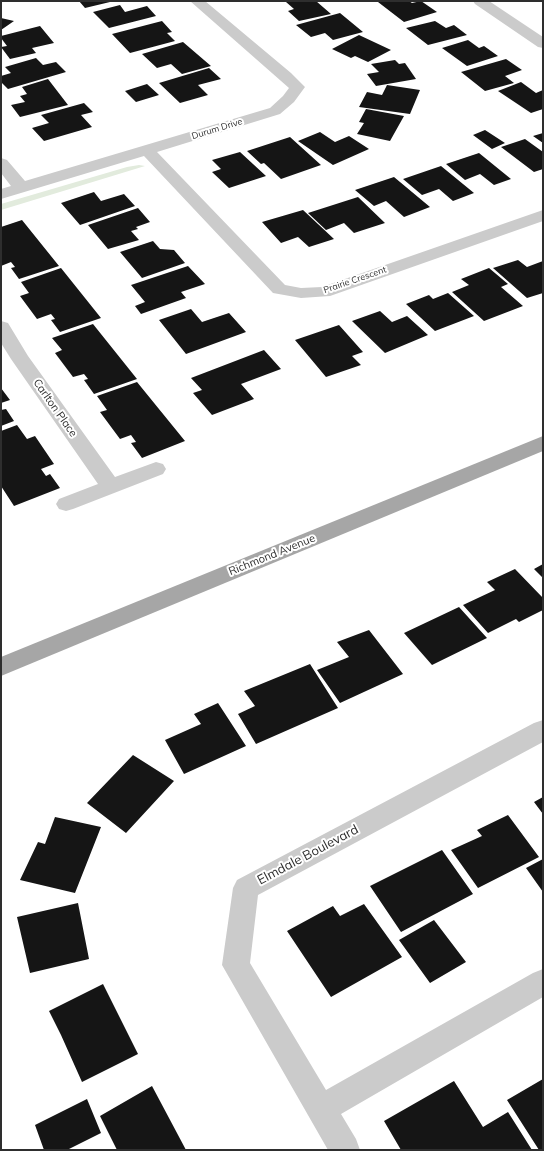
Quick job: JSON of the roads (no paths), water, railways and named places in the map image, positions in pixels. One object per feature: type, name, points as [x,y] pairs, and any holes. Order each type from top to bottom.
[{"type":"main road","name":"Richmond Avenue","points":[[1,667],[543,443]]},
{"type":"street","name":"Durum Drive","points":[[1,194],[275,111],[289,99],[297,87],[197,1]]},
{"type":"street","points":[[480,1],[543,44]]},
{"type":"street","name":"Prairie Crescent","points":[[147,150],[279,289],[301,293],[324,292],[543,215]]},
{"type":"street","points":[[1,163],[22,188]]},
{"type":"street","name":"Carlton Place","points":[[1,327],[20,359],[111,487]]},
{"type":"street","points":[[66,504],[156,469]]},
{"type":"street","name":"Elmdale Boulevard","points":[[345,1150],[236,965],[246,888],[543,730]]},
{"type":"street","points":[[321,1110],[543,982]]}]
